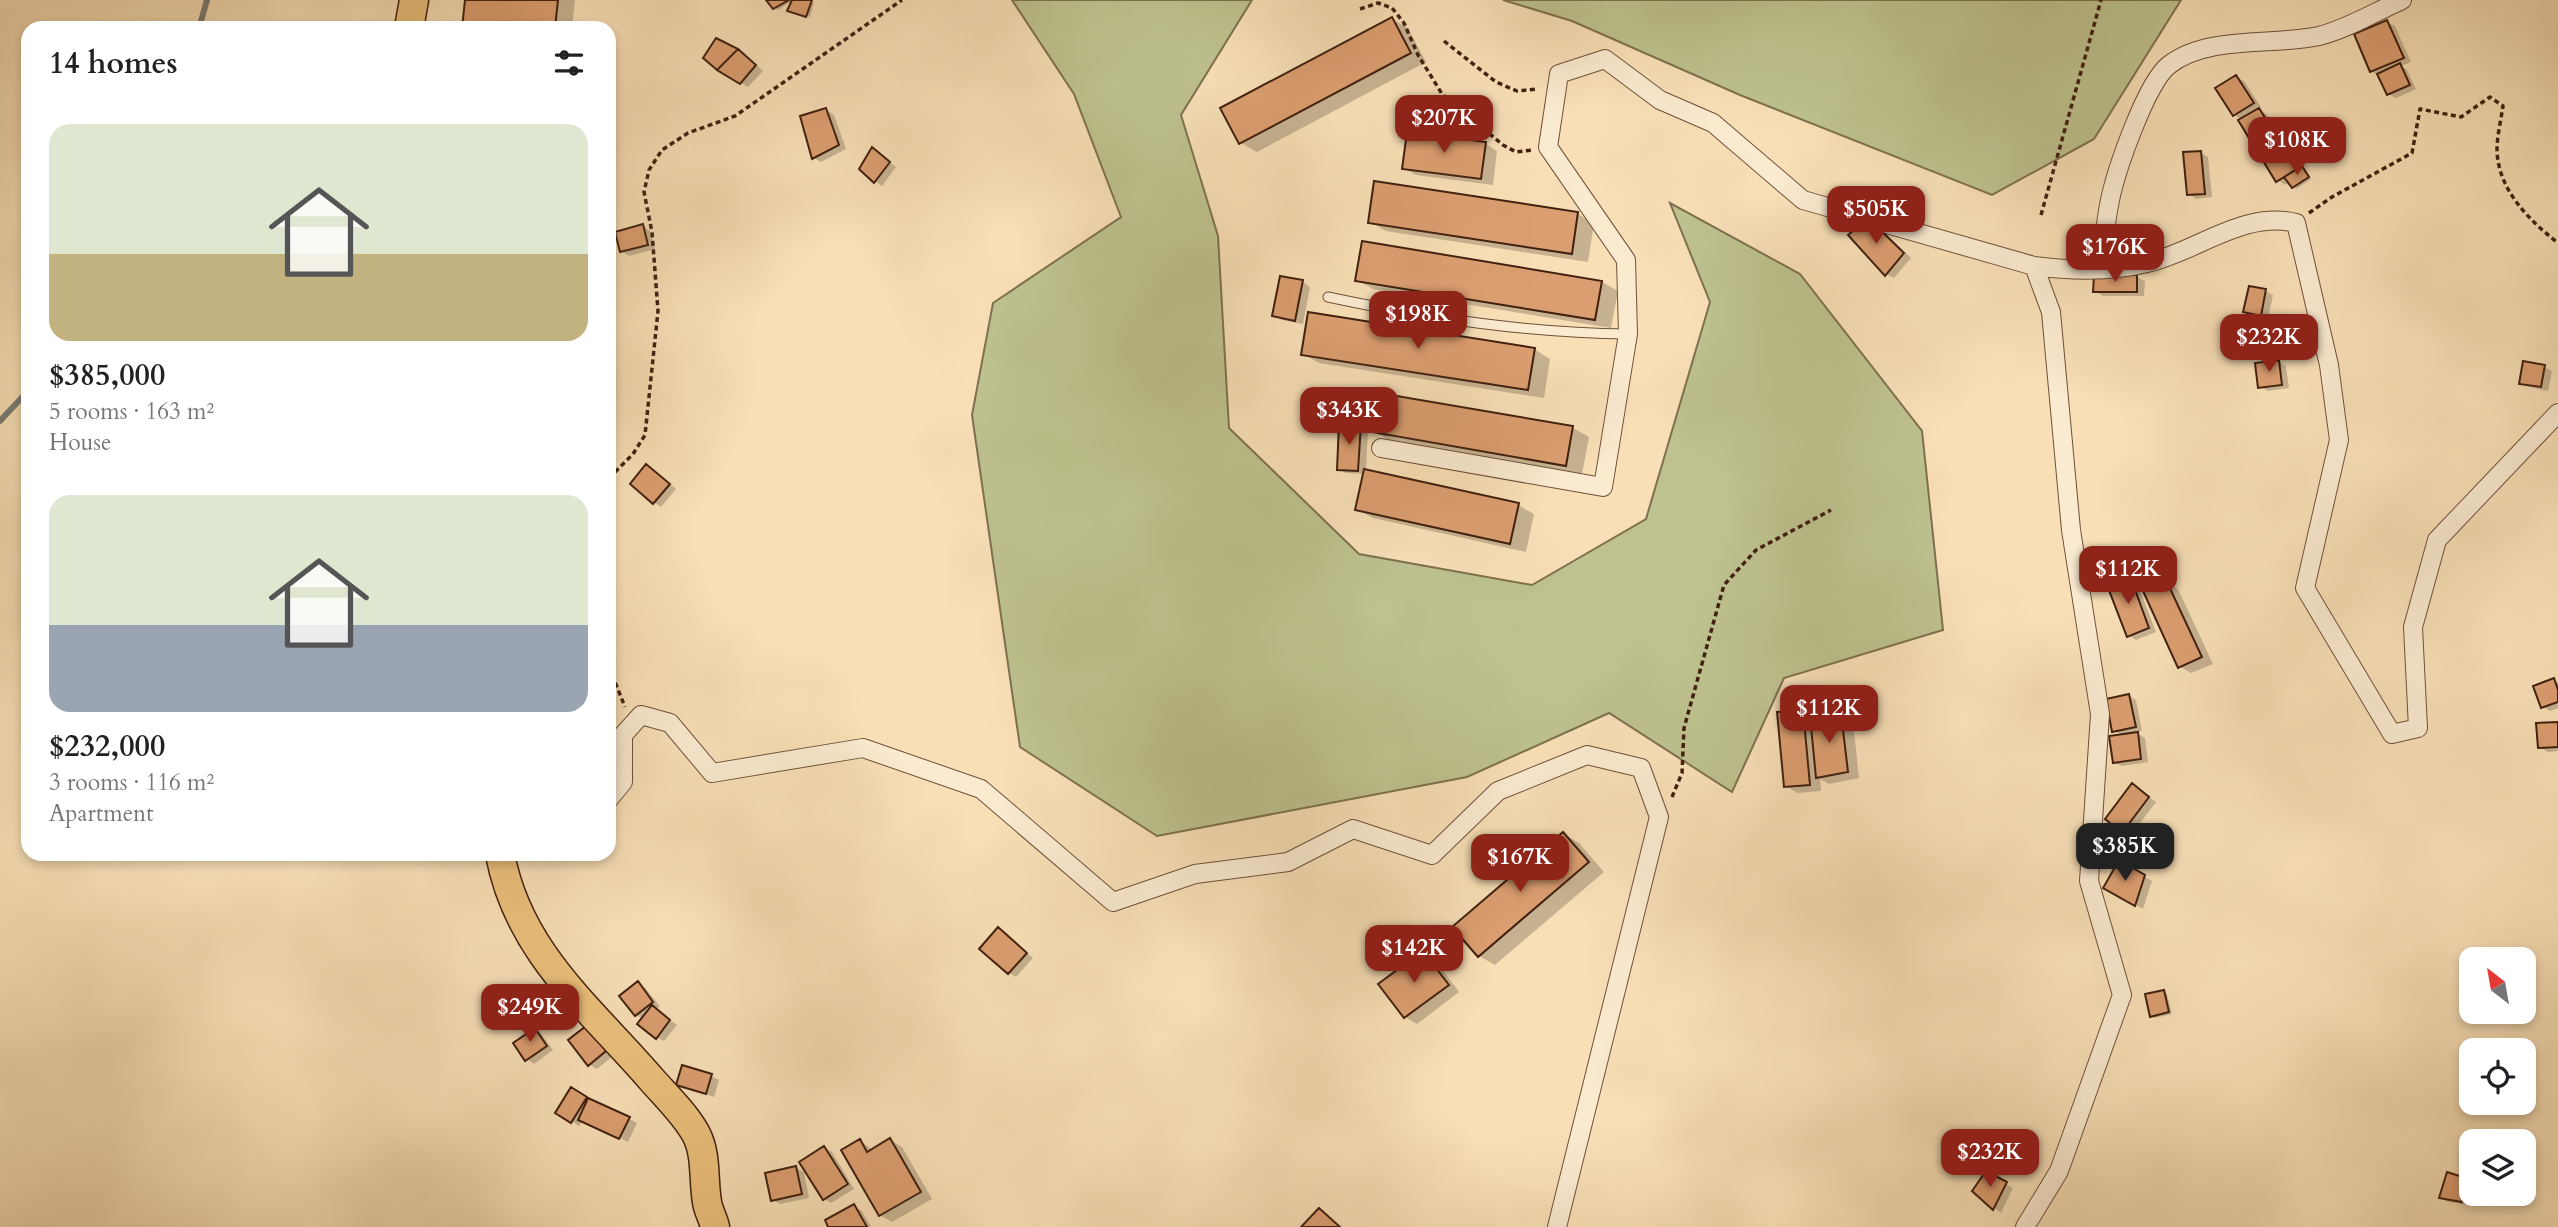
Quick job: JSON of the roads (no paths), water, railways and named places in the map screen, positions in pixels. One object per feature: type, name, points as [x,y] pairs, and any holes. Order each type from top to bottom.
[{"type":"main road","points":[[410,21],[414,0]]},
{"type":"main road","points":[[502,861],[510,895],[531,939],[543,957],[567,988],[624,1047],[674,1105],[696,1135],[704,1161],[707,1200],[715,1227]]},
{"type":"street","points":[[2102,269],[2110,200],[2136,122],[2151,88],[2167,66],[2205,48],[2319,36],[2402,0]]},
{"type":"street","points":[[1381,448],[1603,487],[1628,334],[1626,260],[1548,147],[1559,74],[1605,59],[1660,100],[1713,123],[1803,200],[2034,266],[2067,270],[2102,269],[2150,262],[2237,227],[2283,219],[2296,223],[2329,365],[2339,440],[2305,588],[2392,734],[2418,728],[2413,627],[2437,540],[2558,412]]},
{"type":"street","points":[[2025,1227],[2059,1171],[2122,995],[2089,881],[2100,713],[2071,530],[2051,312],[2034,266]]},
{"type":"street","points":[[616,790],[623,782],[623,735],[641,715],[670,723],[712,773],[863,748],[981,789],[1113,902],[1195,874],[1288,862],[1353,829],[1432,855],[1498,792],[1587,755],[1641,768],[1660,817],[1557,1227]]},
{"type":"lane","points":[[1328,297],[1380,308],[1568,334],[1628,334]]},
{"type":"waterway","points":[[201,21],[207,0]]},
{"type":"waterway","points":[[0,421],[21,398]]}]
